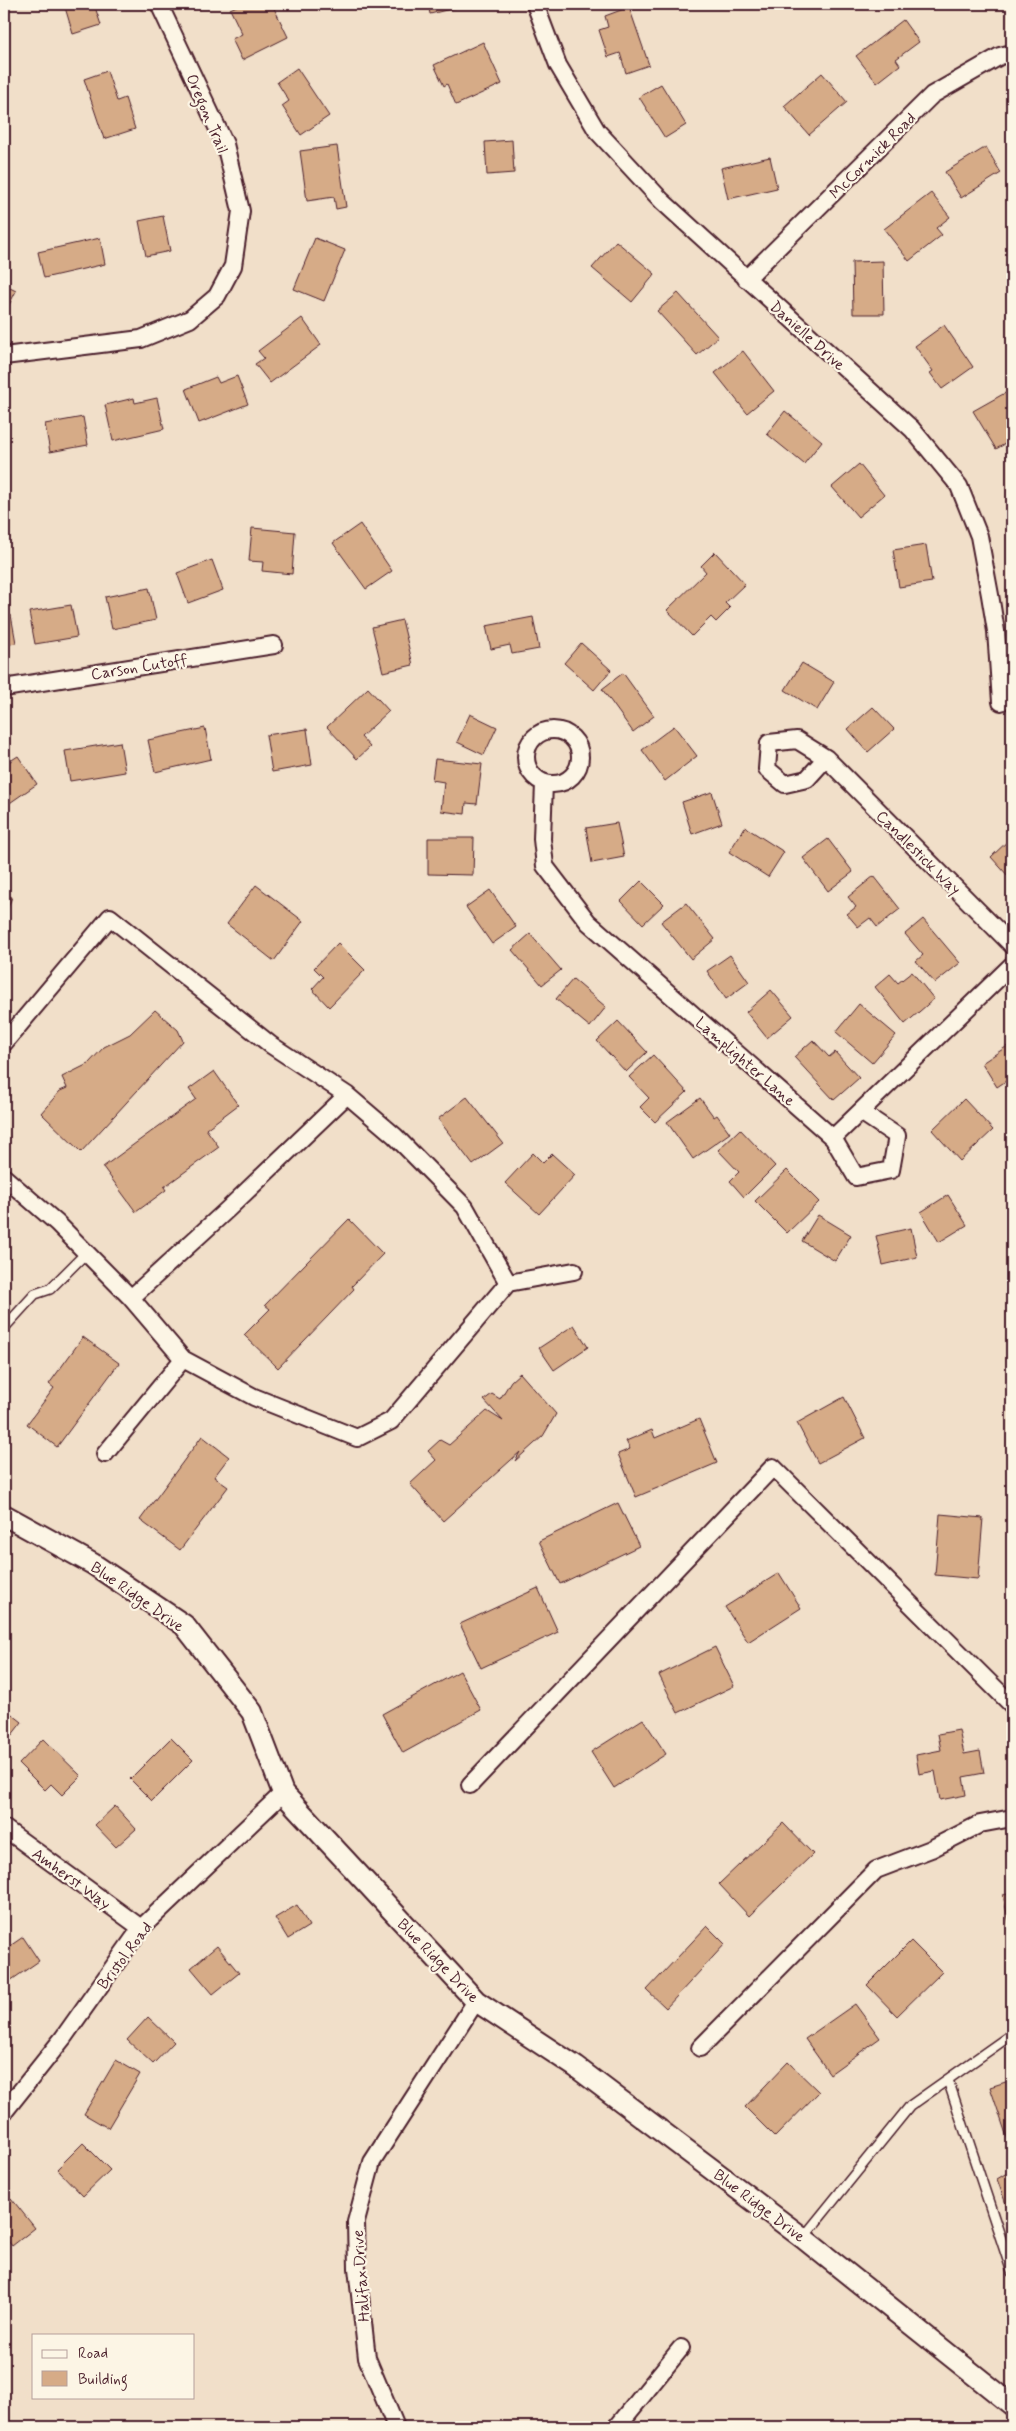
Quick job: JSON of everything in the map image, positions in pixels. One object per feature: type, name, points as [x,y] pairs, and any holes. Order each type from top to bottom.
[{"type":"street","name":"Oregon Trail","points":[[4,356],[140,339],[190,319],[217,296],[233,266],[241,211],[225,144],[159,4]]},
{"type":"street","name":"Danielle Drive","points":[[535,4],[558,64],[597,131],[662,201],[912,429],[959,486],[981,544],[996,631],[1001,702]]},
{"type":"street","name":"McCormick Road","points":[[746,279],[932,95],[1000,56],[1012,53]]},
{"type":"street","name":"Carson Cutoff","points":[[4,688],[274,645]]},
{"type":"street","name":"Candlestick Way","points":[[826,758],[1012,945]]},
{"type":"street","name":"Lamplighter Lane","points":[[544,783],[542,839],[545,866],[588,922],[833,1138],[856,1177],[891,1170],[897,1136],[861,1112]]},
{"type":"street","points":[[4,1044],[110,917],[271,1045],[347,1095],[395,1136],[464,1207],[508,1283]]},
{"type":"street","points":[[833,1138],[1012,965]]},
{"type":"street","points":[[130,1298],[228,1209],[347,1095]]},
{"type":"street","points":[[4,1177],[56,1223],[86,1253],[130,1298],[183,1359],[254,1396],[357,1438],[392,1421],[508,1283],[574,1270]]},
{"type":"street","points":[[105,1454],[183,1359]]},
{"type":"street","points":[[470,1785],[773,1467],[1012,1705]]},
{"type":"street","name":"Blue Ridge Drive","points":[[4,1515],[93,1564],[184,1625],[252,1712],[283,1793],[476,2001],[576,2066],[803,2238],[1012,2405]]},
{"type":"street","name":"Bristol Road","points":[[4,2112],[63,2038],[141,1928],[283,1793]]},
{"type":"street","points":[[700,2048],[876,1870],[931,1849],[980,1824],[1012,1818]]},
{"type":"street","name":"Amherst Way","points":[[4,1828],[141,1928]]},
{"type":"street","name":"Halifax Drive","points":[[396,2427],[367,2358],[357,2268],[356,2222],[372,2162],[476,2001]]},
{"type":"street","points":[[617,2427],[681,2348]]},
{"type":"lane","points":[[4,1328],[35,1294],[50,1289],[86,1253]]},
{"type":"lane","points":[[803,2238],[910,2106],[1012,2034]]},
{"type":"lane","points":[[948,2080],[1012,2272]]},
{"type":"building","points":[[64,4],[94,4],[101,25],[73,34]]},
{"type":"building","points":[[241,4],[272,4],[288,37],[242,60],[232,39],[242,34],[230,9]]},
{"type":"building","points":[[428,4],[462,4],[463,6],[430,14]]},
{"type":"building","points":[[629,7],[649,65],[626,73],[620,53],[608,57],[599,30],[608,27],[605,16]]},
{"type":"building","points":[[903,20],[919,42],[896,59],[900,65],[877,83],[856,56]]},
{"type":"building","points":[[483,42],[502,84],[456,105],[447,84],[444,86],[434,65]]},
{"type":"building","points":[[297,68],[329,116],[301,135],[282,106],[289,101],[277,82]]},
{"type":"building","points":[[107,71],[117,101],[125,98],[135,129],[104,139],[84,79]]},
{"type":"building","points":[[822,73],[847,102],[809,135],[784,106]]},
{"type":"building","points":[[661,84],[686,125],[665,138],[639,97]]},
{"type":"building","points":[[512,140],[514,173],[487,175],[485,142]]},
{"type":"building","points":[[337,146],[346,207],[336,209],[334,197],[307,201],[300,151]]},
{"type":"building","points":[[986,147],[1001,173],[961,198],[945,172]]},
{"type":"building","points":[[770,157],[777,188],[728,199],[721,168]]},
{"type":"building","points":[[931,193],[950,217],[936,228],[942,235],[909,261],[884,229]]},
{"type":"building","points":[[163,216],[170,251],[146,256],[139,221]]},
{"type":"building","points":[[100,238],[105,264],[44,278],[38,252]]},
{"type":"building","points":[[315,238],[345,250],[324,301],[294,289]]},
{"type":"building","points":[[616,241],[655,274],[632,302],[592,268]]},
{"type":"building","points":[[883,261],[884,314],[853,314],[852,262]]},
{"type":"building","points":[[4,285],[16,291],[4,315]]},
{"type":"building","points":[[678,293],[718,337],[697,355],[657,311]]},
{"type":"building","points":[[302,318],[321,345],[270,383],[255,364],[264,358],[258,351]]},
{"type":"building","points":[[944,325],[973,367],[942,389],[930,373],[933,371],[915,346]]},
{"type":"building","points":[[743,351],[774,391],[747,413],[715,373]]},
{"type":"building","points":[[237,376],[248,404],[199,423],[186,389],[216,377],[219,383]]},
{"type":"building","points":[[1005,393],[1012,405],[1012,440],[996,449],[973,411]]},
{"type":"building","points":[[134,398],[135,403],[157,398],[164,429],[113,441],[105,405]]},
{"type":"building","points":[[785,411],[822,441],[804,464],[767,434]]},
{"type":"building","points":[[83,417],[88,445],[50,452],[45,424]]},
{"type":"building","points":[[859,464],[884,495],[858,517],[832,487]]},
{"type":"building","points":[[360,524],[392,571],[366,589],[333,543]]},
{"type":"building","points":[[252,528],[295,532],[292,574],[262,571],[263,562],[249,561]]},
{"type":"building","points":[[926,545],[932,582],[899,587],[893,550]]},
{"type":"building","points":[[715,552],[745,584],[725,603],[730,608],[716,622],[711,617],[692,636],[667,610],[706,572],[701,566]]},
{"type":"building","points":[[212,560],[223,590],[188,603],[177,573]]},
{"type":"building","points":[[149,588],[156,620],[112,629],[105,597]]},
{"type":"building","points":[[71,605],[77,637],[35,644],[29,612]]},
{"type":"building","points":[[11,615],[16,643],[4,645],[4,616]]},
{"type":"building","points":[[533,617],[539,649],[512,654],[510,645],[491,649],[486,626]]},
{"type":"building","points":[[402,620],[413,665],[383,672],[372,627]]},
{"type":"building","points":[[581,643],[611,670],[594,690],[564,663]]},
{"type":"building","points":[[802,663],[834,682],[817,710],[785,690]]},
{"type":"building","points":[[623,673],[654,716],[633,732],[602,689]]},
{"type":"building","points":[[368,688],[389,711],[361,737],[370,747],[357,759],[327,727]]},
{"type":"building","points":[[873,707],[894,729],[868,752],[848,729]]},
{"type":"building","points":[[470,714],[497,727],[484,755],[457,742]]},
{"type":"building","points":[[674,726],[697,756],[665,781],[642,750]]},
{"type":"building","points":[[205,728],[211,759],[155,772],[148,740]]},
{"type":"building","points":[[307,729],[312,765],[272,772],[266,735]]},
{"type":"building","points":[[120,742],[125,772],[70,781],[65,751]]},
{"type":"building","points":[[18,756],[37,784],[4,807],[4,765]]},
{"type":"building","points":[[435,759],[482,764],[477,804],[466,803],[465,814],[441,811],[444,782],[432,780]]},
{"type":"building","points":[[712,792],[722,823],[692,834],[682,802]]},
{"type":"building","points":[[617,823],[624,857],[592,863],[586,828]]},
{"type":"building","points":[[745,827],[784,852],[768,877],[729,852]]},
{"type":"building","points":[[1012,837],[1012,874],[1009,877],[991,857]]},
{"type":"building","points":[[428,838],[474,838],[473,875],[428,874]]},
{"type":"building","points":[[828,839],[853,872],[828,891],[803,858]]},
{"type":"building","points":[[874,876],[900,909],[877,927],[870,918],[858,927],[847,914],[856,907],[848,897]]},
{"type":"building","points":[[641,881],[664,904],[643,924],[621,901]]},
{"type":"building","points":[[256,885],[303,921],[274,961],[227,924]]},
{"type":"building","points":[[490,890],[516,927],[492,944],[466,907]]},
{"type":"building","points":[[4,894],[12,897],[7,910],[4,908]]},
{"type":"building","points":[[686,903],[715,939],[691,959],[661,922]]},
{"type":"building","points":[[923,919],[960,963],[935,983],[916,961],[923,955],[905,934]]},
{"type":"building","points":[[530,934],[561,970],[542,985],[512,950]]},
{"type":"building","points":[[338,943],[365,970],[329,1007],[312,989],[323,977],[314,968]]},
{"type":"building","points":[[730,955],[749,982],[726,999],[707,971]]},
{"type":"building","points":[[912,972],[934,999],[905,1024],[875,987],[890,974],[898,983]]},
{"type":"building","points":[[573,979],[606,1007],[590,1027],[556,999]]},
{"type":"building","points":[[771,990],[793,1016],[767,1038],[746,1012]]},
{"type":"building","points":[[859,1004],[896,1035],[872,1063],[836,1032]]},
{"type":"building","points":[[155,1010],[178,1030],[183,1041],[81,1152],[41,1113],[60,1091],[67,1088],[62,1077],[88,1064],[104,1047],[130,1034]]},
{"type":"building","points":[[618,1021],[647,1052],[626,1072],[597,1041]]},
{"type":"building","points":[[813,1040],[829,1057],[835,1052],[859,1078],[834,1100],[794,1057]]},
{"type":"building","points":[[1012,1043],[1012,1077],[997,1087],[982,1063]]},
{"type":"building","points":[[653,1055],[687,1092],[655,1122],[640,1107],[649,1098],[629,1077]]},
{"type":"building","points":[[214,1071],[238,1105],[206,1129],[219,1147],[164,1187],[166,1190],[136,1212],[103,1167],[196,1099],[189,1089]]},
{"type":"building","points":[[467,1097],[503,1143],[473,1165],[438,1119]]},
{"type":"building","points":[[700,1098],[714,1117],[717,1115],[730,1133],[693,1159],[667,1122]]},
{"type":"building","points":[[964,1099],[993,1130],[960,1161],[932,1130]]},
{"type":"building","points":[[740,1129],[775,1166],[744,1197],[730,1181],[739,1172],[718,1150]]},
{"type":"building","points":[[533,1153],[543,1163],[552,1154],[575,1175],[539,1214],[505,1183]]},
{"type":"building","points":[[787,1170],[819,1202],[787,1233],[755,1201]]},
{"type":"building","points":[[948,1195],[967,1225],[939,1242],[921,1212]]},
{"type":"building","points":[[818,1215],[851,1235],[835,1261],[802,1241]]},
{"type":"building","points":[[349,1219],[383,1254],[352,1286],[354,1289],[278,1368],[244,1335],[270,1309],[265,1305]]},
{"type":"building","points":[[911,1228],[917,1257],[883,1265],[876,1236]]},
{"type":"building","points":[[574,1325],[588,1347],[554,1370],[539,1348]]},
{"type":"building","points":[[83,1337],[119,1363],[57,1447],[27,1424],[54,1388],[49,1384]]},
{"type":"building","points":[[520,1373],[556,1414],[543,1436],[515,1461],[520,1452],[443,1521],[410,1484],[436,1460],[428,1451],[440,1440],[449,1445],[487,1411],[503,1421],[484,1400],[492,1394],[500,1399],[511,1381]]},
{"type":"building","points":[[844,1397],[865,1438],[818,1463],[797,1423]]},
{"type":"building","points":[[699,1419],[717,1463],[636,1497],[618,1454],[630,1449],[626,1441],[652,1430],[655,1438]]},
{"type":"building","points":[[202,1436],[229,1457],[214,1477],[228,1487],[180,1550],[140,1520]]},
{"type":"building","points":[[618,1503],[639,1546],[560,1584],[539,1541]]},
{"type":"building","points":[[940,1514],[983,1518],[978,1579],[935,1575]]},
{"type":"building","points":[[779,1573],[801,1608],[748,1642],[725,1607]]},
{"type":"building","points":[[538,1588],[558,1632],[481,1668],[460,1624]]},
{"type":"building","points":[[715,1647],[734,1686],[678,1713],[659,1675]]},
{"type":"building","points":[[460,1671],[481,1710],[403,1753],[382,1714]]},
{"type":"building","points":[[4,1708],[22,1722],[4,1745]]},
{"type":"building","points":[[643,1719],[666,1754],[614,1788],[591,1752]]},
{"type":"building","points":[[959,1730],[964,1754],[980,1751],[984,1773],[963,1777],[966,1795],[940,1800],[935,1771],[919,1774],[916,1755],[941,1750],[938,1734]]},
{"type":"building","points":[[171,1738],[193,1760],[152,1801],[130,1779]]},
{"type":"building","points":[[43,1739],[81,1776],[62,1795],[51,1784],[45,1790],[19,1764]]},
{"type":"building","points":[[115,1806],[136,1829],[116,1847],[95,1825]]},
{"type":"building","points":[[783,1823],[813,1854],[749,1916],[719,1884]]},
{"type":"building","points":[[1012,1893],[1012,1937],[1003,1895]]},
{"type":"building","points":[[297,1905],[309,1926],[288,1939],[275,1918]]},
{"type":"building","points":[[707,1926],[725,1944],[666,2008],[647,1990]]},
{"type":"building","points":[[23,1937],[39,1961],[7,1983],[4,1979],[4,1950]]},
{"type":"building","points":[[911,1941],[942,1972],[897,2016],[867,1985]]},
{"type":"building","points":[[217,1946],[239,1973],[213,1994],[191,1968]]},
{"type":"building","points":[[855,2004],[880,2038],[830,2074],[805,2039]]},
{"type":"building","points":[[148,2017],[174,2042],[153,2064],[127,2040]]},
{"type":"building","points":[[116,2060],[140,2074],[108,2128],[84,2114]]},
{"type":"building","points":[[788,2062],[819,2092],[775,2137],[745,2107]]},
{"type":"building","points":[[1012,2080],[1012,2152],[990,2087]]},
{"type":"building","points":[[83,2143],[110,2170],[83,2196],[57,2169]]},
{"type":"building","points":[[1012,2170],[1012,2221],[997,2179]]},
{"type":"building","points":[[11,2198],[35,2228],[12,2246],[4,2236],[4,2204]]}]
